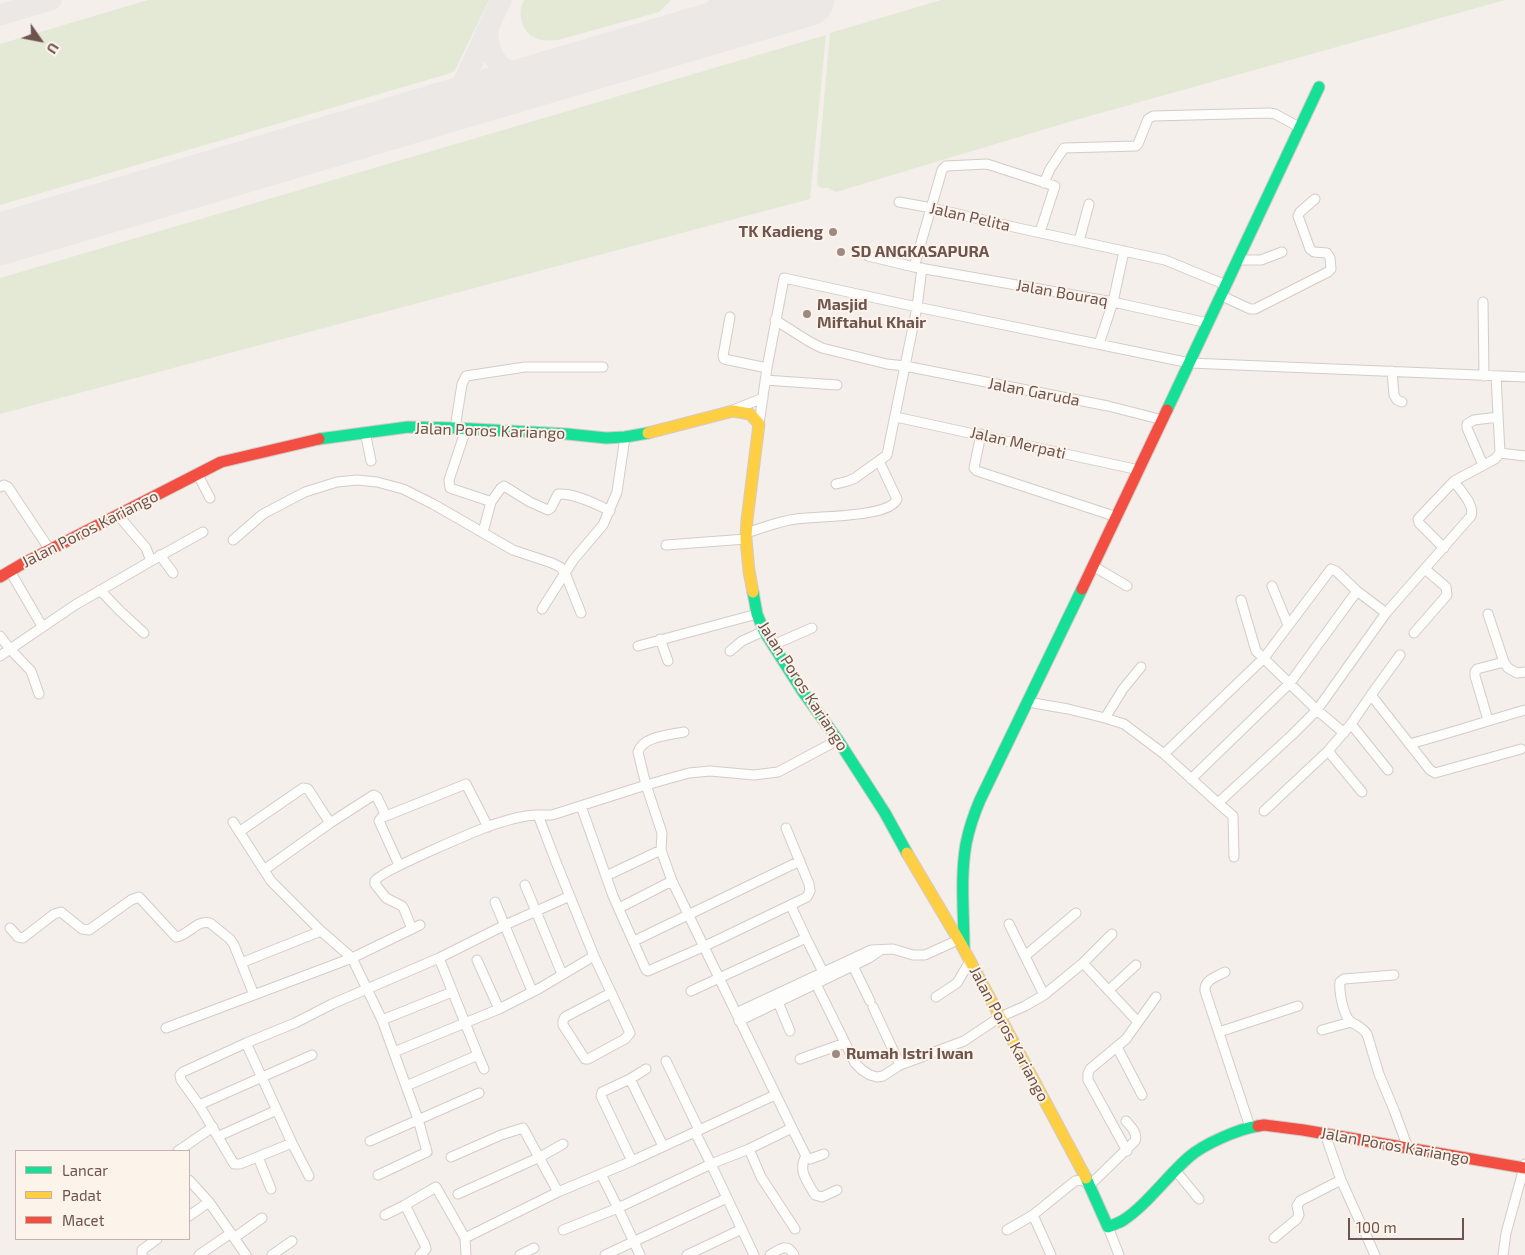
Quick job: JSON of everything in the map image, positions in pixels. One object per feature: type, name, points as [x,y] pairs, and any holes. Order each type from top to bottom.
[{"type":"main road","points":[[967,956],[963,878],[966,846],[971,823],[980,800],[1140,470],[1319,88]]},
{"type":"main road","points":[[733,411],[750,414],[759,424]]},
{"type":"main road","name":"Jalan Poros Kariango","points":[[0,577],[197,473],[221,462],[238,457],[322,438],[408,427],[461,428],[606,438],[625,437],[666,429],[733,411]]},
{"type":"main road","name":"Jalan Poros Kariango","points":[[759,424],[749,496],[746,536],[749,572],[757,614],[764,631],[885,813],[1000,1017],[1090,1185],[1108,1227],[1122,1221],[1136,1210],[1189,1157],[1208,1144],[1250,1127],[1264,1124],[1525,1167]]},
{"type":"street","points":[[1044,183],[1050,169],[1064,148],[1136,146],[1148,119],[1154,116],[1269,113],[1275,114],[1301,128]]},
{"type":"street","points":[[836,484],[848,481],[888,453],[916,307],[918,268],[942,170],[946,166],[987,164],[1055,186],[1040,232]]},
{"type":"street","points":[[1222,296],[1250,309],[1255,309],[1331,269],[1330,258],[1327,253],[1314,252],[1310,249],[1298,216],[1315,199]]},
{"type":"street","name":"Jalan Pelita","points":[[899,202],[1165,260],[1226,285]]},
{"type":"street","points":[[1079,241],[1089,204]]},
{"type":"street","points":[[1099,344],[1113,302],[1124,251]]},
{"type":"street","points":[[1238,260],[1262,260],[1282,252]]},
{"type":"street","name":"Jalan Bouraq","points":[[868,256],[918,268],[1113,302],[1208,323]]},
{"type":"street","points":[[759,424],[767,368],[784,278],[1190,363],[1525,378]]},
{"type":"street","points":[[1483,302],[1484,376]]},
{"type":"street","points":[[730,317],[724,359],[767,368]]},
{"type":"street","name":"Jalan Garuda","points":[[776,320],[822,348],[887,364],[1099,404],[1163,420]]},
{"type":"street","points":[[491,502],[450,488],[461,428],[462,384],[466,376],[525,367],[603,367]]},
{"type":"street","points":[[1392,371],[1394,398],[1402,402]]},
{"type":"street","points":[[1444,548],[1419,523],[1418,519],[1454,481],[1495,459],[1500,453],[1496,376]]},
{"type":"street","points":[[766,380],[837,385]]},
{"type":"street","points":[[733,411],[763,398]]},
{"type":"street","name":"Jalan Merpati","points":[[896,417],[1140,470]]},
{"type":"street","points":[[1483,464],[1467,424],[1474,420],[1498,417]]},
{"type":"street","points":[[365,432],[371,462]]},
{"type":"street","points":[[981,434],[974,468],[977,471],[1117,517]]},
{"type":"street","points":[[542,609],[574,559],[603,525],[610,511],[617,492],[625,437]]},
{"type":"street","points":[[1500,453],[1525,456]]},
{"type":"street","points":[[666,545],[746,536],[795,519],[865,514],[894,504],[897,499],[879,461]]},
{"type":"street","points":[[197,473],[210,498]]},
{"type":"street","points":[[233,540],[263,514],[306,492],[337,482],[357,480],[377,482],[404,489],[513,550],[560,567],[565,573],[581,613]]},
{"type":"street","points":[[1218,803],[1317,710],[1386,613],[1471,516],[1473,511],[1471,506],[1454,481]]},
{"type":"street","points":[[0,487],[4,485],[8,487],[50,550]]},
{"type":"street","points":[[483,532],[491,502],[504,486],[530,502],[548,510],[558,494],[564,493],[610,511]]},
{"type":"street","points":[[118,515],[146,548],[152,561]]},
{"type":"street","points":[[0,656],[42,626],[100,590],[203,532]]},
{"type":"street","points":[[160,555],[173,573]]},
{"type":"street","points":[[1093,566],[1127,586]]},
{"type":"street","points":[[1414,633],[1447,595],[1446,587],[1425,568]]},
{"type":"street","points":[[1164,754],[1264,658],[1330,569],[1336,571],[1357,591],[1386,613]]},
{"type":"street","points":[[10,571],[42,626]]},
{"type":"street","points":[[1272,586],[1288,625]]},
{"type":"street","points":[[100,590],[144,634]]},
{"type":"street","points":[[1191,779],[1290,682],[1357,591]]},
{"type":"street","points":[[1241,600],[1259,656],[1264,658],[1317,710],[1344,733]]},
{"type":"street","points":[[638,646],[757,614]]},
{"type":"street","points":[[1488,614],[1504,662],[1512,671],[1517,673],[1525,672]]},
{"type":"street","points":[[773,644],[812,628]]},
{"type":"street","points":[[730,651],[742,641],[764,631]]},
{"type":"street","points":[[0,636],[31,671],[39,694]]},
{"type":"street","points":[[660,639],[668,661]]},
{"type":"street","points":[[1264,811],[1328,751],[1344,733],[1400,655]]},
{"type":"street","points":[[1488,720],[1475,672],[1477,669],[1504,662]]},
{"type":"street","points":[[1106,718],[1123,689],[1141,667]]},
{"type":"street","points":[[1371,695],[1430,770],[1435,773],[1521,749]]},
{"type":"street","points":[[1028,702],[1068,709],[1124,724],[1164,754],[1233,816],[1234,858]]},
{"type":"street","points":[[1409,744],[1525,710]]},
{"type":"street","points":[[1351,724],[1388,770]]},
{"type":"street","points":[[684,732],[660,736],[647,741],[639,748],[646,785],[662,833],[661,850],[672,881],[703,947],[806,1156],[810,1159],[824,1154]]},
{"type":"street","points":[[166,1028],[352,958],[416,927],[402,906],[386,898],[374,881],[378,876],[399,865],[488,827],[530,815],[552,815],[646,785],[689,774],[710,771],[754,775],[778,772],[838,740]]},
{"type":"street","points":[[1328,751],[1362,792]]},
{"type":"street","points":[[399,865],[379,822],[380,819],[386,816],[466,784],[488,827]]},
{"type":"street","points":[[238,832],[303,788],[308,789],[330,823]]},
{"type":"street","points":[[264,870],[330,823],[374,796],[377,797],[386,816]]},
{"type":"street","points":[[581,806],[618,908],[648,971],[808,897],[810,891],[786,828]]},
{"type":"street","points":[[538,815],[594,956],[630,1034],[625,1039],[585,1059],[563,1025],[563,1021],[565,1017],[611,993]]},
{"type":"street","points":[[233,822],[270,882],[352,958],[382,1020],[418,1119],[426,1152],[378,1175]]},
{"type":"street","points":[[606,876],[661,850]]},
{"type":"street","points":[[634,941],[800,861]]},
{"type":"street","points":[[618,908],[672,881]]},
{"type":"street","points":[[525,885],[562,974]]},
{"type":"street","points":[[292,1142],[240,1164],[234,1164],[213,1126],[181,1080],[181,1074],[246,1043],[439,958],[505,925],[570,896]]},
{"type":"street","points":[[10,928],[18,937],[23,938],[54,914],[61,912],[82,929],[89,930],[137,897],[142,898],[176,937],[180,937],[204,922],[210,923],[232,941],[254,994]]},
{"type":"street","points":[[495,902],[532,991]]},
{"type":"street","points":[[791,906],[823,972]]},
{"type":"street","points":[[1025,956],[1076,913]]},
{"type":"street","points":[[1009,924],[1044,995]]},
{"type":"street","points":[[241,963],[322,931]]},
{"type":"street","points":[[816,984],[855,1063],[870,1075],[884,1076],[900,1065],[964,1041],[1000,1017],[1044,995],[1112,934]]},
{"type":"street","points":[[691,991],[806,938]]},
{"type":"street","points":[[737,1017],[823,972],[871,950],[894,948],[913,955],[925,955],[958,940]]},
{"type":"street","points":[[737,1017],[778,1002],[869,958],[881,950]]},
{"type":"street","points":[[394,1052],[500,1009],[594,956]]},
{"type":"street","points":[[936,997],[957,983],[967,956]]},
{"type":"street","points":[[439,958],[484,1069]]},
{"type":"street","points":[[477,960],[500,1009]]},
{"type":"street","points":[[1083,962],[1138,1022]]},
{"type":"street","points":[[1109,990],[1136,965]]},
{"type":"street","points":[[853,966],[900,1065]]},
{"type":"street","points":[[1225,972],[1208,982],[1205,986],[1205,991],[1250,1127]]},
{"type":"street","points":[[1394,975],[1344,978],[1341,980],[1339,989],[1346,1016],[1367,1034],[1379,1074],[1408,1148]]},
{"type":"street","points":[[382,1020],[452,992]]},
{"type":"street","points":[[1127,1151],[1088,1080],[1088,1074],[1090,1070],[1132,1032],[1156,997]]},
{"type":"street","points":[[778,1002],[790,1031]]},
{"type":"street","points":[[1219,1032],[1298,1006]]},
{"type":"street","points":[[1322,1030],[1351,1022]]},
{"type":"street","points":[[246,1043],[309,1176]]},
{"type":"street","points":[[800,1059],[845,1043]]},
{"type":"street","points":[[1118,1046],[1142,1095]]},
{"type":"street","points":[[199,1105],[312,1055]]},
{"type":"street","points":[[406,1086],[478,1055]]},
{"type":"street","points":[[666,1061],[711,1164],[754,1255]]},
{"type":"street","points":[[632,1161],[601,1096],[602,1092],[646,1069]]},
{"type":"street","points":[[630,1079],[663,1146]]},
{"type":"street","points":[[370,1141],[479,1093]]},
{"type":"street","points":[[465,1238],[558,1192],[632,1161],[775,1095]]},
{"type":"street","points":[[218,1136],[277,1110]]},
{"type":"street","points":[[1007,1230],[1033,1215],[1076,1181],[1082,1180],[1090,1185],[1127,1151],[1135,1141],[1136,1133],[1126,1121]]},
{"type":"street","points":[[179,1150],[213,1126]]},
{"type":"street","points":[[451,1157],[521,1128],[525,1129],[558,1192]]},
{"type":"street","points":[[563,1230],[618,1208],[792,1128]]},
{"type":"street","points":[[1325,1134],[1341,1180],[1375,1255]]},
{"type":"street","points":[[458,1194],[540,1157],[563,1144]]},
{"type":"street","points":[[749,1149],[761,1177],[795,1229]]},
{"type":"street","points":[[806,1156],[802,1168],[815,1195],[819,1197],[826,1196],[837,1190]]},
{"type":"street","points":[[258,1157],[271,1188]]},
{"type":"street","points":[[1503,1255],[1506,1233],[1525,1167]]},
{"type":"street","points":[[1176,1170],[1199,1199]]},
{"type":"street","points":[[601,1174],[640,1255]]},
{"type":"street","points":[[1274,1238],[1297,1219],[1299,1215],[1297,1206],[1300,1201],[1341,1180]]},
{"type":"street","points":[[190,1181],[209,1202],[246,1255]]},
{"type":"street","points":[[385,1214],[405,1205],[436,1186],[465,1238],[465,1255]]},
{"type":"street","points":[[605,1255],[727,1198]]},
{"type":"street","points":[[190,1215],[209,1202]]},
{"type":"street","points":[[405,1205],[425,1245],[426,1249],[420,1255]]},
{"type":"street","points":[[1033,1215],[1051,1255]]},
{"type":"street","points":[[199,1255],[262,1218]]},
{"type":"street","points":[[1108,1227],[1119,1255]]},
{"type":"street","points":[[687,1255],[742,1228]]},
{"type":"street","points":[[142,1255],[142,1250],[156,1240]]},
{"type":"street","points":[[272,1255],[292,1241]]},
{"type":"street","points":[[770,1255],[786,1247],[794,1255]]},
{"type":"street","points":[[520,1255],[534,1248]]},
{"type":"green space","points":[[148,0],[489,0],[455,70],[451,73],[0,205],[0,44]]},
{"type":"green space","points":[[524,0],[671,0],[659,12],[558,40],[542,40],[530,35],[523,25],[521,13]]},
{"type":"green space","points":[[941,0],[1505,0],[1072,121],[836,192],[818,186],[817,179],[830,33]]},
{"type":"green space","points":[[826,35],[810,199],[0,414],[0,278]]},
{"type":"taxiway","points":[[0,15],[51,0]]},
{"type":"taxiway","points":[[434,111],[448,103],[464,81],[501,0]]},
{"type":"taxiway","points":[[686,36],[698,29],[714,13],[721,0]]},
{"type":"taxiway","points":[[488,27],[492,54],[502,67],[525,83]]},
{"type":"runway","points":[[0,239],[808,0]]},
{"type":"traffic: fast","points":[[1167,410],[1319,87]]},
{"type":"traffic: fast","points":[[319,439],[408,427],[567,434],[606,438],[648,433]]},
{"type":"traffic: fast","points":[[964,948],[963,870],[966,844],[972,822],[980,800],[1082,589]]},
{"type":"traffic: fast","points":[[753,592],[757,614],[764,631],[803,692],[838,740],[885,813],[907,853]]},
{"type":"traffic: fast","points":[[1086,1178],[1108,1227],[1131,1215],[1195,1152],[1231,1134],[1258,1126]]},
{"type":"traffic: slow","points":[[648,433],[733,411],[750,414],[759,424],[746,539],[753,592]]},
{"type":"traffic: slow","points":[[907,853],[961,944],[1086,1178]]},
{"type":"traffic: jam","points":[[1082,589],[1167,410]]},
{"type":"traffic: jam","points":[[0,577],[221,462],[319,439]]},
{"type":"traffic: jam","points":[[1258,1126],[1264,1125],[1303,1130],[1525,1168]]},
{"type":"place","name":"TK Kadieng","points":[[833,232]]},
{"type":"place","name":"SD ANGKASAPURA","points":[[841,252]]},
{"type":"place","name":"Masjid Miftahul Khair","points":[[807,314]]},
{"type":"place","name":"Rumah Istri Iwan","points":[[836,1054]]}]
